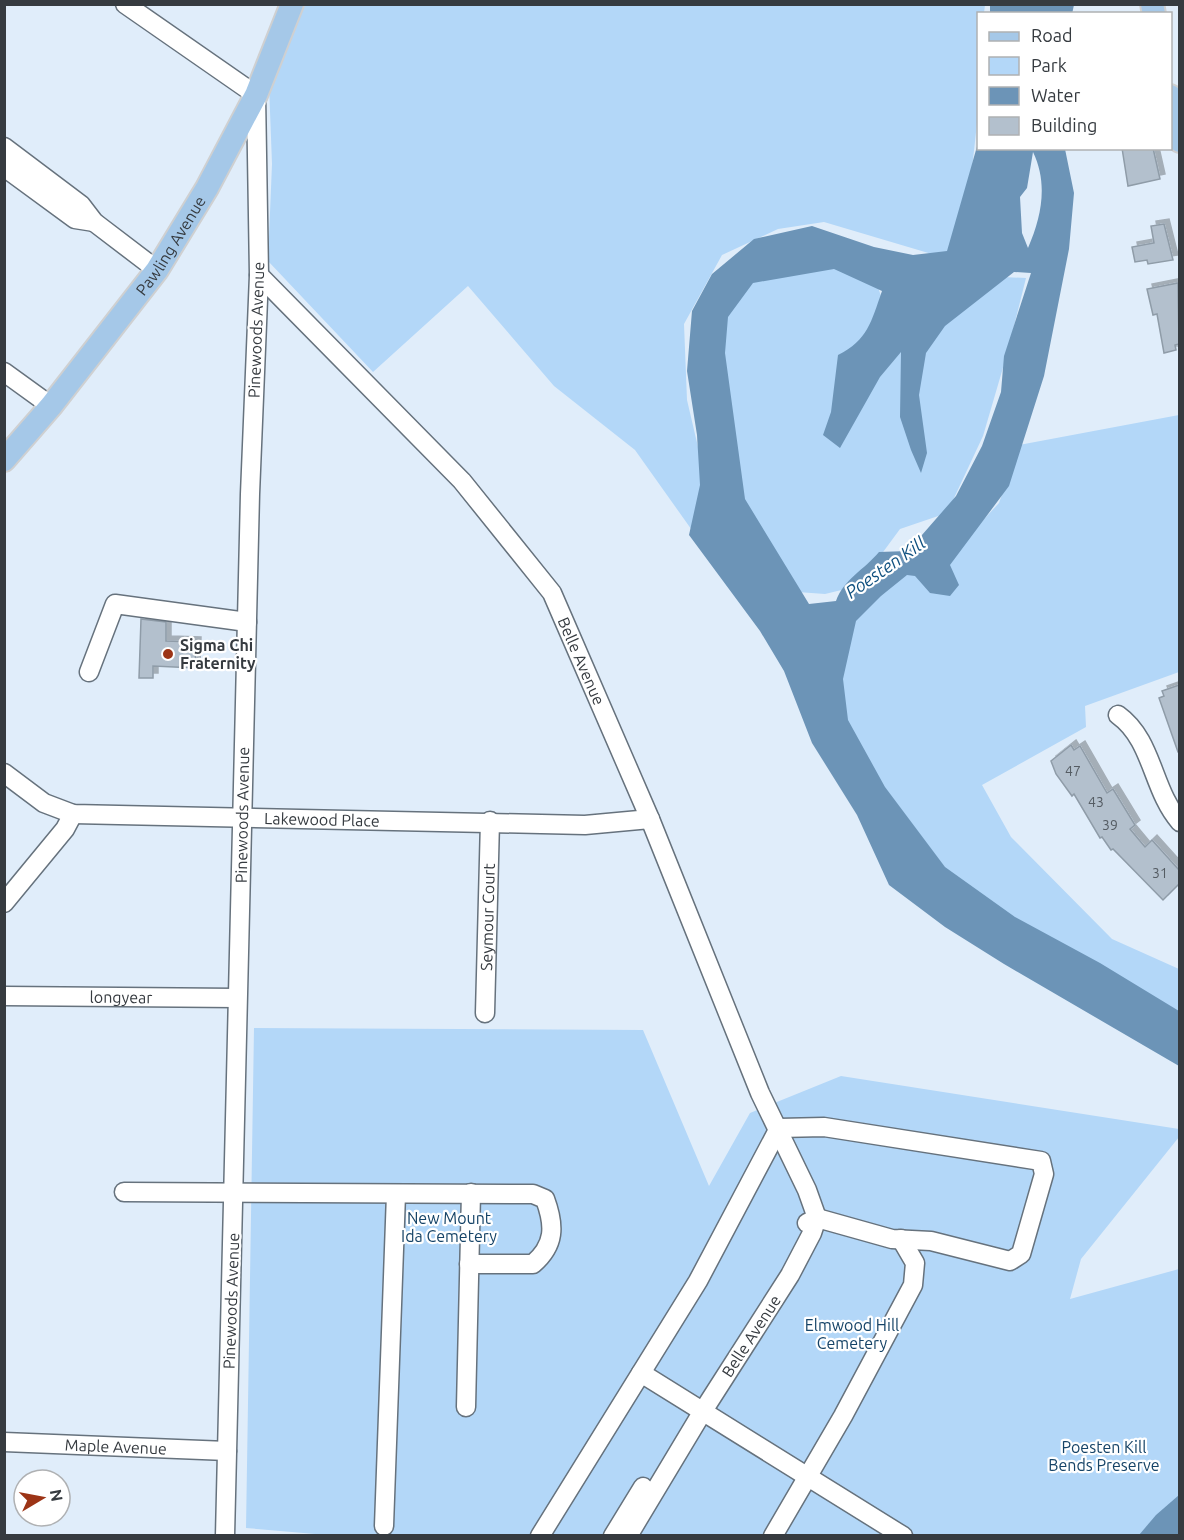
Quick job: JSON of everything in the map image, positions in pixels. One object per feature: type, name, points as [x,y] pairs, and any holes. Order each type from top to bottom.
[{"type":"main road","name":"Pawling Avenue","points":[[4,460],[51,406],[157,270],[207,188],[256,95],[292,4]]},
{"type":"main road","points":[[1172,106],[1179,141]]},
{"type":"street","points":[[125,4],[256,95]]},
{"type":"street","name":"Pinewoods Avenue","points":[[225,1536],[247,622],[259,275],[256,95]]},
{"type":"street","points":[[6,155],[81,205],[94,222],[157,270]]},
{"type":"street","name":"Belle Avenue","points":[[259,275],[462,481],[552,593],[650,819],[760,1093],[779,1128],[782,1155],[811,1221],[699,1408],[628,1536]]},
{"type":"street","points":[[4,372],[51,406]]},
{"type":"street","points":[[89,672],[115,604],[247,622]]},
{"type":"street","points":[[1118,715],[1138,734],[1162,798],[1179,822]]},
{"type":"street","name":"Lakewood Place","points":[[4,773],[44,803],[73,814],[490,821],[585,825],[650,819]]},
{"type":"street","points":[[4,903],[65,829],[73,814]]},
{"type":"street","name":"Seymour Court","points":[[485,1013],[490,821]]},
{"type":"street","name":"longyear","points":[[4,996],[237,998]]},
{"type":"street","points":[[540,1536],[698,1281],[779,1128],[824,1127],[1041,1161],[1044,1174],[1020,1254],[1010,1262],[932,1241],[901,1239],[811,1221]]},
{"type":"street","points":[[124,1192],[533,1194],[545,1199],[551,1215],[553,1235],[546,1253],[533,1264],[469,1264]]},
{"type":"street","points":[[384,1526],[396,1194]]},
{"type":"street","points":[[466,1407],[471,1194]]},
{"type":"street","points":[[772,1536],[913,1285],[915,1263],[901,1239]]},
{"type":"street","points":[[641,1373],[903,1536]]},
{"type":"street","name":"Belle Avenue","points":[[613,1536],[699,1408]]},
{"type":"street","name":"Maple Avenue","points":[[4,1442],[227,1451]]},
{"type":"green space","points":[[305,5],[985,5],[984,12],[977,12],[977,123],[970,187],[952,260],[824,222],[778,229],[722,255],[684,324],[687,400],[709,494],[738,595],[635,450],[554,386],[468,286],[373,372],[268,261],[272,164],[269,85]]},
{"type":"green space","points":[[833,265],[877,284],[899,351],[1003,277],[1026,278],[983,436],[947,513],[900,529],[858,586],[825,594],[770,590],[739,527],[720,359],[727,313],[755,279]]},
{"type":"green space","points":[[1179,415],[1179,672],[1085,706],[1086,727],[982,785],[1011,837],[1112,939],[1179,969],[1179,1022],[1040,945],[938,864],[885,796],[845,722],[838,678],[852,620],[906,572],[947,559],[999,503],[1019,445]]},
{"type":"green space","points":[[254,1028],[643,1030],[709,1186],[750,1113],[841,1076],[1179,1129],[1179,1137],[1081,1259],[1070,1299],[1179,1269],[1179,1513],[1151,1535],[338,1536],[246,1528]]},
{"type":"water","points":[[990,4],[1074,5],[1072,12],[990,12]]},
{"type":"water","name":"Poesten Kill","points":[[977,146],[977,150],[1065,150],[1074,193],[1069,249],[1044,376],[1009,486],[950,565],[959,585],[950,596],[930,593],[915,576],[907,575],[881,596],[856,621],[843,679],[848,720],[885,787],[945,867],[1015,917],[1100,963],[1179,1011],[1179,1066],[1004,964],[945,927],[889,885],[857,815],[812,743],[784,671],[760,631],[689,535],[700,485],[697,435],[687,371],[692,311],[712,274],[754,239],[812,226],[874,247],[913,255],[947,251]],"holes":[[[1033,152],[1038,164],[1042,188],[1040,212],[1028,248],[1022,233],[1020,197],[1027,188]],[[834,269],[882,291],[867,329],[856,343],[838,355],[831,412],[823,435],[840,448],[880,377],[901,352],[900,417],[921,473],[927,453],[919,395],[926,353],[945,326],[1014,272],[1031,273],[1004,356],[1001,392],[982,446],[956,496],[908,551],[879,552],[849,581],[836,601],[809,604],[745,499],[725,353],[728,317],[753,283]]]},
{"type":"water","points":[[1179,1495],[1178,1535],[1139,1535],[1156,1515]]},
{"type":"building","points":[[1122,150],[1153,150],[1160,179],[1128,186]]},
{"type":"building","points":[[1164,224],[1173,260],[1148,264],[1147,260],[1135,262],[1132,247],[1154,243],[1151,226]]},
{"type":"building","points":[[1178,283],[1179,344],[1175,345],[1176,350],[1164,353],[1157,314],[1153,315],[1147,289]]},
{"type":"building","name":"Sigma Chi Fraternity","points":[[141,619],[166,622],[166,641],[196,642],[195,668],[153,666],[153,678],[139,678]]},
{"type":"building","points":[[1179,685],[1178,752],[1159,698],[1164,696],[1162,691]]},
{"type":"building","points":[[1071,745],[1074,750],[1080,746],[1107,793],[1113,789],[1135,825],[1130,829],[1145,847],[1152,840],[1179,870],[1179,884],[1163,900],[1113,849],[1111,850],[1102,837],[1100,838],[1074,794],[1072,796],[1056,774],[1051,761]]},
{"type":"place","name":"Sigma Chi Fraternity","points":[[168,654]]},
{"type":"park label","name":"New Mount Ida Cemetery","points":[[449,1227]]},
{"type":"park label","name":"Elmwood Hill Cemetery","points":[[852,1334]]},
{"type":"park label","name":"Poesten Kill Bends Preserve","points":[[1104,1456]]}]
